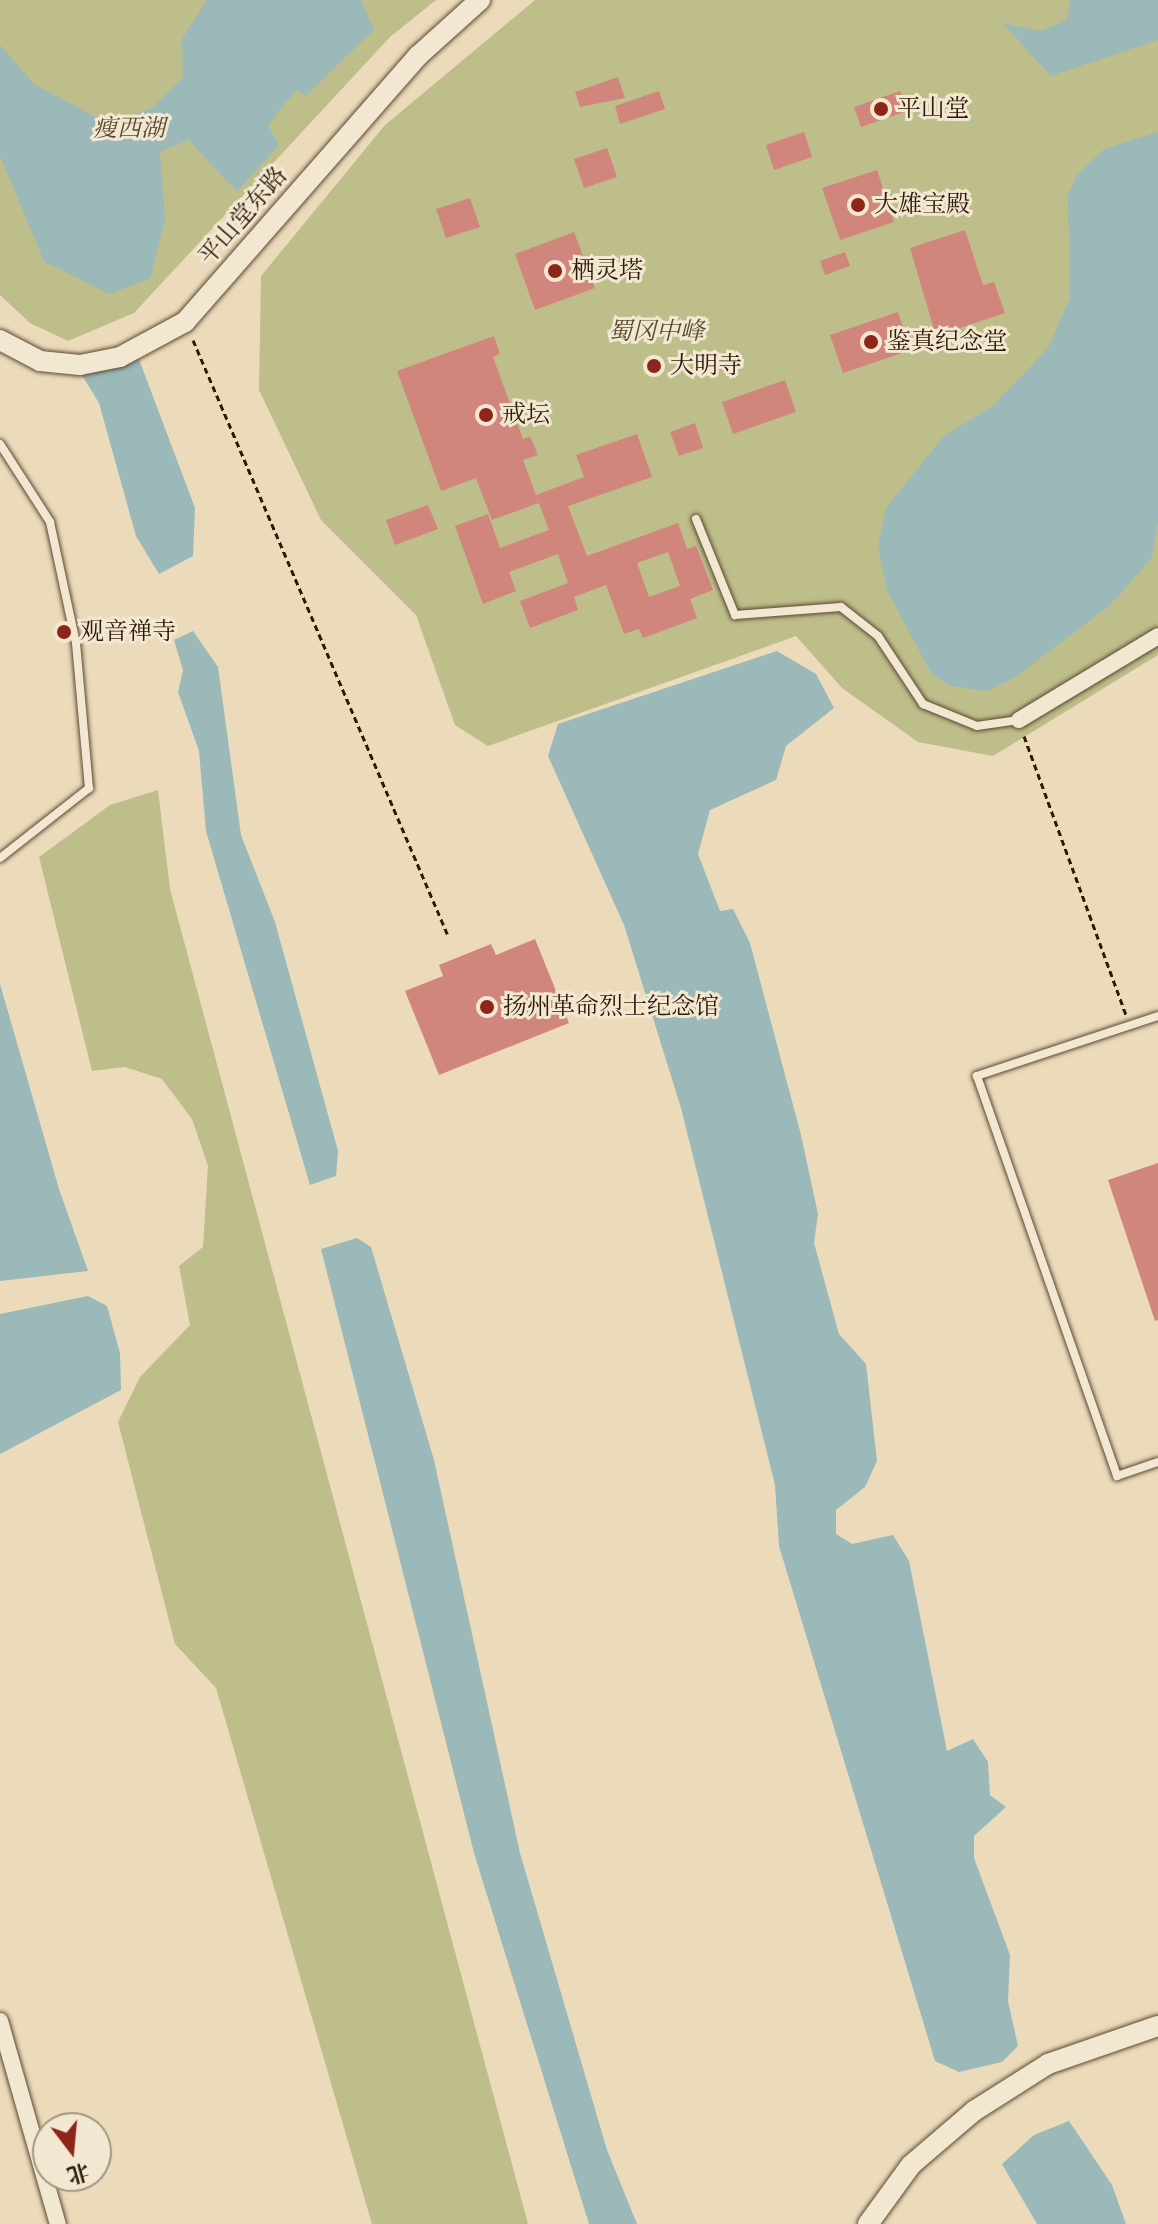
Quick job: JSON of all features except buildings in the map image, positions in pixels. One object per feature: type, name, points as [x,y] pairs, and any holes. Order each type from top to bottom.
[{"type":"street","name":"平山堂东路","points":[[0,340],[40,361],[80,365],[120,357],[185,322],[418,56],[480,0]]},
{"type":"street","points":[[1019,720],[1158,636]]},
{"type":"street","points":[[0,2021],[58,2224]]},
{"type":"street","points":[[868,2224],[911,2165],[974,2111],[1048,2064],[1158,2026]]},
{"type":"lane","points":[[0,444],[50,522],[76,643],[89,788],[0,858]]},
{"type":"lane","points":[[696,519],[735,615],[841,607],[878,636],[923,704],[977,726],[1019,720]]},
{"type":"lane","points":[[1158,1016],[977,1076],[1117,1476],[1158,1462]]},
{"type":"path","points":[[185,322],[449,938]]},
{"type":"path","points":[[1019,720],[1130,1026]]},
{"type":"green space","name":"瘦西湖","points":[[0,0],[436,0],[390,37],[134,313],[68,341],[30,323],[0,295]]},
{"type":"green space","name":"蜀冈中峰","points":[[535,0],[1158,0],[1158,655],[993,756],[918,742],[842,688],[796,636],[488,746],[455,725],[416,615],[321,520],[259,390],[261,276],[385,125]]},
{"type":"green space","points":[[158,790],[170,889],[528,2224],[372,2224],[216,1688],[175,1644],[118,1422],[140,1377],[190,1325],[179,1266],[203,1247],[208,1166],[192,1119],[162,1079],[125,1067],[92,1071],[39,857],[110,805]]},
{"type":"water","name":"瘦西湖","points":[[207,0],[361,0],[374,30],[305,96],[296,90],[268,125],[279,145],[237,191],[188,140],[160,152],[165,220],[150,279],[109,294],[44,261],[0,156],[0,45],[35,85],[111,125],[153,107],[183,78],[182,39]]},
{"type":"water","points":[[1070,0],[1158,0],[1158,40],[1051,76],[1002,23],[1040,31],[1067,20]]},
{"type":"water","points":[[1158,132],[1158,522],[1152,558],[1109,606],[1014,678],[987,691],[950,686],[931,673],[887,590],[878,546],[886,508],[943,437],[994,405],[1048,348],[1070,298],[1068,195],[1077,175],[1104,149]]},
{"type":"water","points":[[137,354],[195,508],[193,556],[159,574],[136,536],[99,403],[80,372]]},
{"type":"water","points":[[193,631],[218,667],[241,835],[275,922],[338,1151],[336,1176],[310,1185],[206,831],[199,751],[178,692],[183,670],[174,640]]},
{"type":"water","points":[[777,651],[816,674],[834,708],[786,746],[776,780],[710,810],[698,854],[720,911],[733,909],[750,943],[801,1135],[818,1214],[814,1243],[839,1334],[866,1364],[877,1461],[865,1487],[836,1510],[836,1534],[852,1544],[893,1535],[909,1561],[947,1751],[973,1739],[988,1762],[990,1795],[1006,1807],[974,1836],[974,1858],[1010,1955],[1008,2001],[1018,2046],[1002,2062],[959,2072],[935,2061],[779,1546],[775,1485],[681,1108],[624,925],[548,756],[558,724]]},
{"type":"water","points":[[0,984],[59,1189],[88,1271],[0,1281]]},
{"type":"water","points":[[357,1238],[371,1247],[434,1460],[520,1853],[607,2150],[637,2224],[589,2224],[474,1853],[321,1249]]},
{"type":"water","points":[[88,1296],[107,1306],[120,1353],[121,1390],[0,1454],[0,1314]]},
{"type":"water","points":[[1069,2121],[1112,2185],[1126,2224],[1037,2224],[1002,2164],[1034,2135]]},
{"type":"place","name":"平山堂","points":[[881,109]]},
{"type":"place","name":"大雄宝殿","points":[[858,205]]},
{"type":"place","name":"栖灵塔","points":[[555,271]]},
{"type":"place","name":"鉴真纪念堂","points":[[871,342]]},
{"type":"place","name":"大明寺","points":[[654,366]]},
{"type":"place","name":"戒坛","points":[[486,415]]},
{"type":"place","name":"观音禅寺","points":[[64,632]]},
{"type":"place","name":"扬州革命烈士纪念馆","points":[[487,1007]]}]
